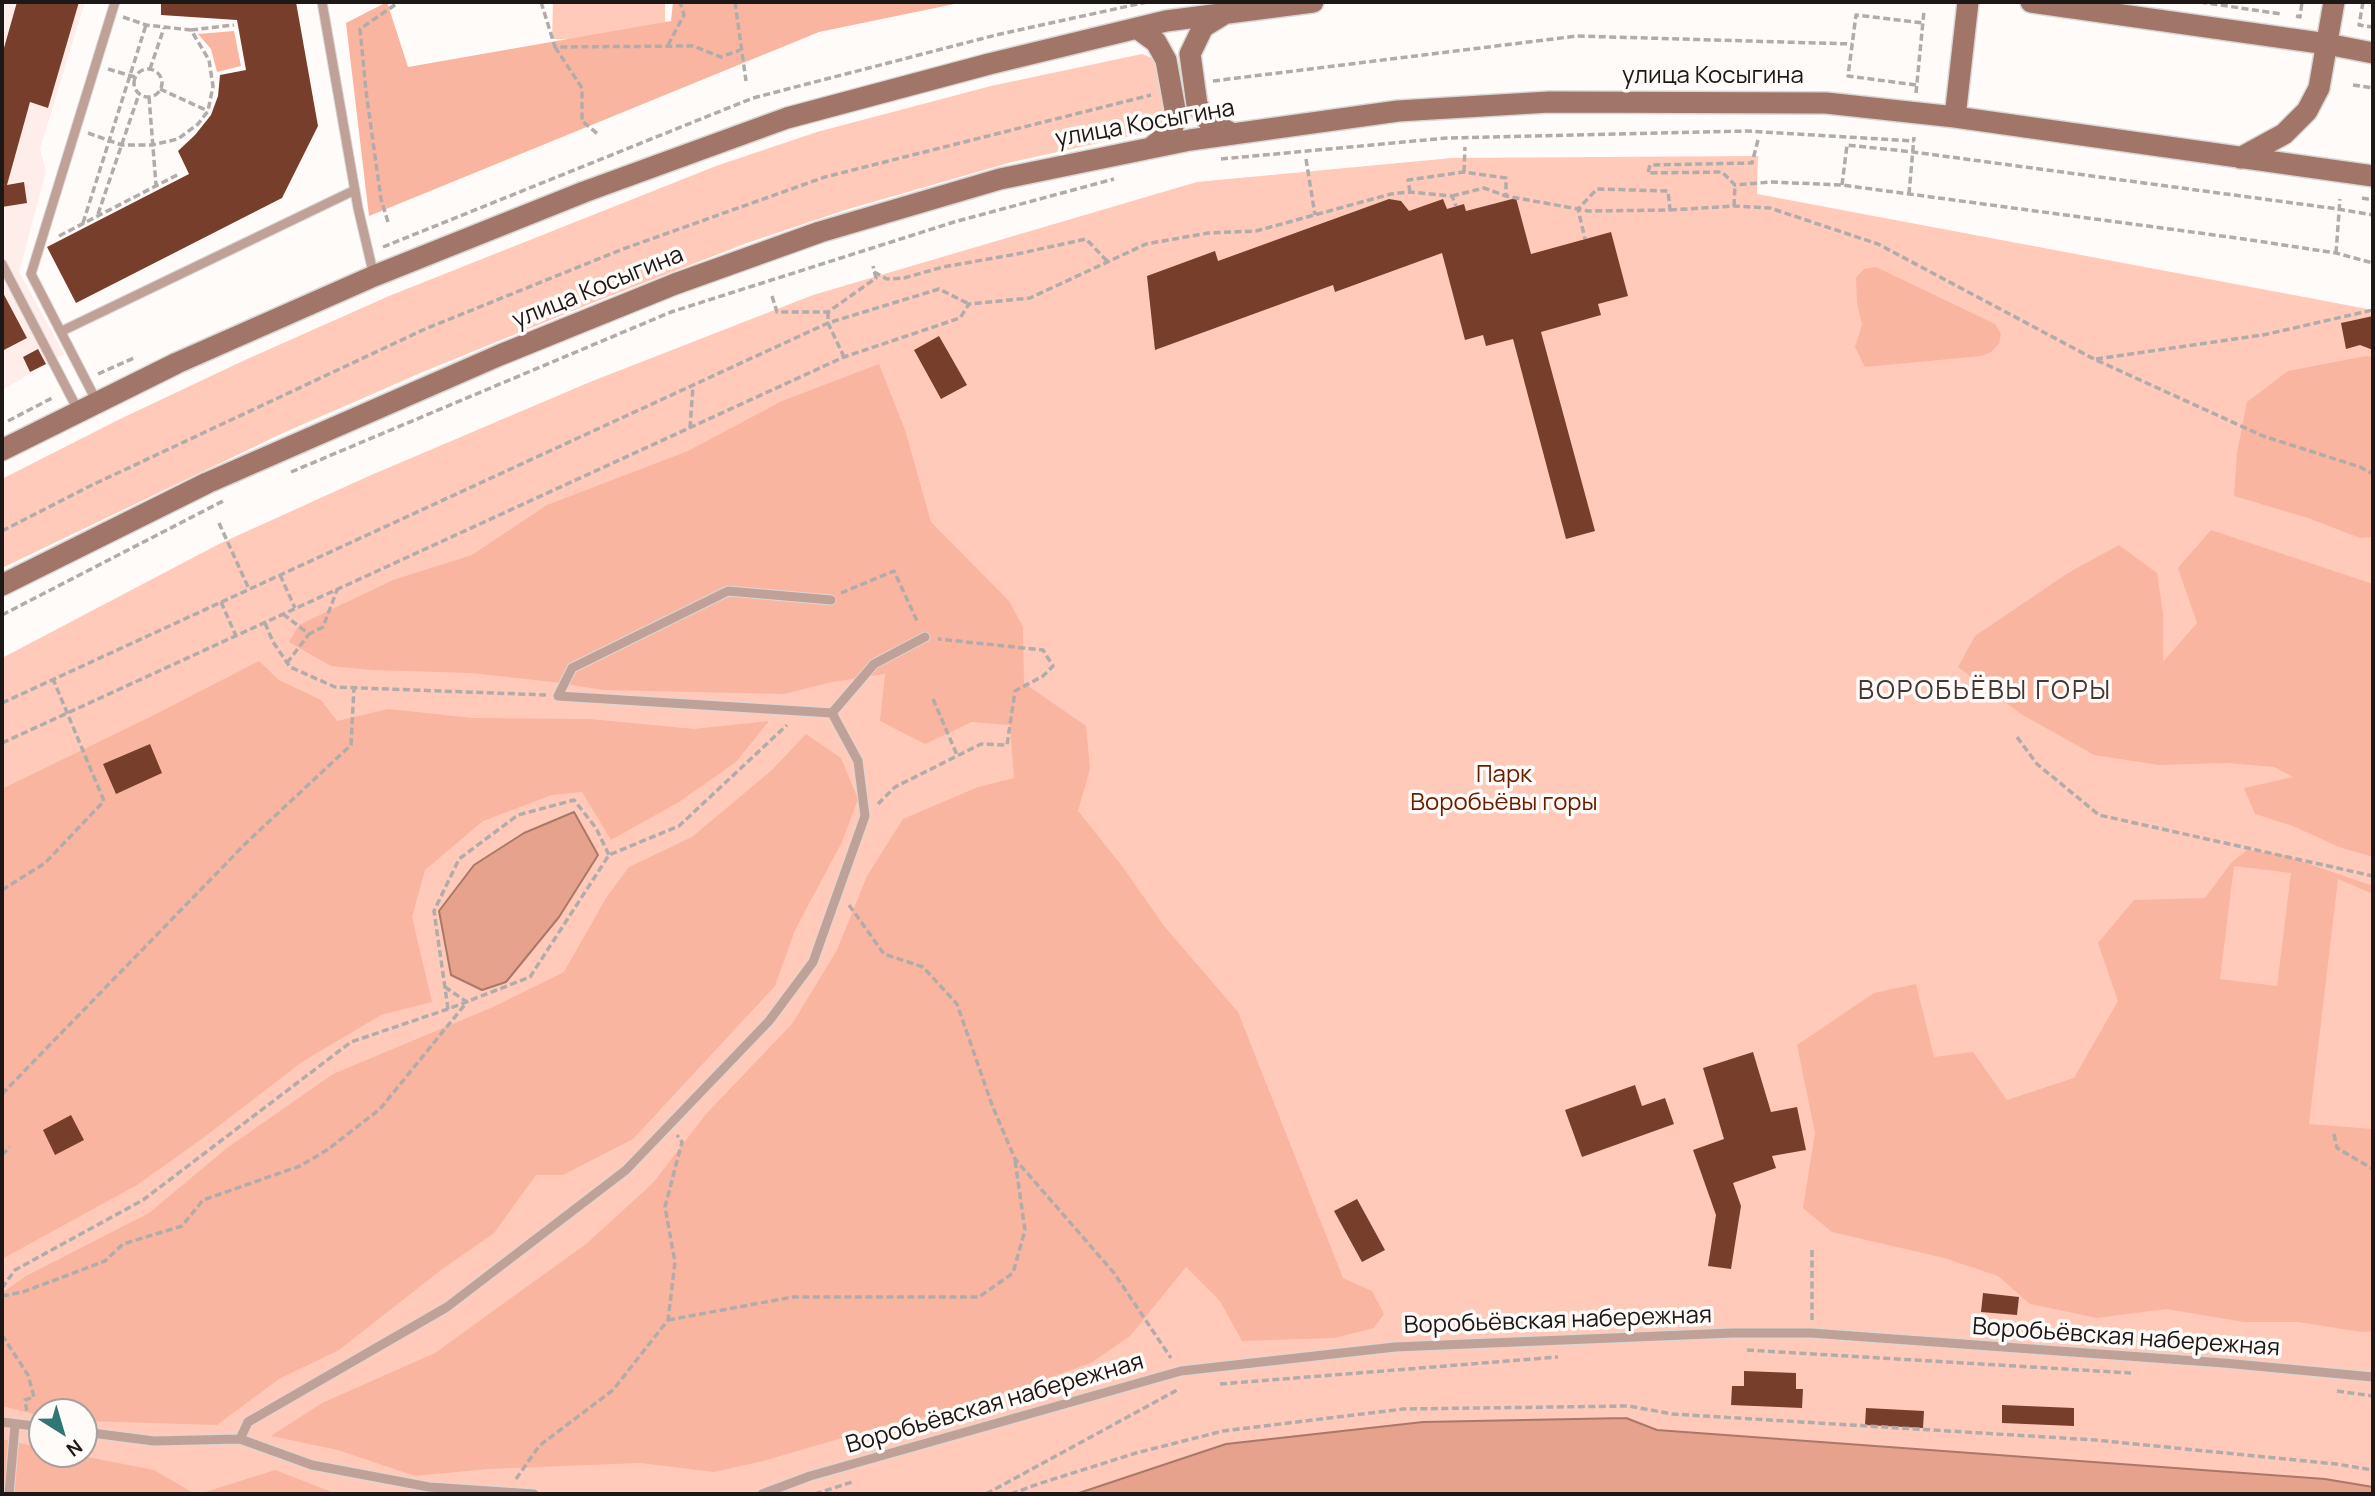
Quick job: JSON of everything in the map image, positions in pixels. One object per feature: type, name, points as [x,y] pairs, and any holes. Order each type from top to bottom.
[{"type":"main road","points":[[2,450],[177,363],[374,276],[584,192],[787,118],[989,64],[1166,21],[1314,2]]},
{"type":"main road","points":[[1955,117],[1968,2]]},
{"type":"main road","points":[[2031,2],[2328,44],[2373,53]]},
{"type":"main road","points":[[2240,158],[2284,134],[2307,111],[2319,88],[2334,2]]},
{"type":"main road","points":[[1226,13],[1203,27],[1190,54],[1197,105],[1209,122],[1233,134]]},
{"type":"main road","points":[[1137,28],[1156,42],[1166,60],[1176,115],[1172,131],[1151,148]]},
{"type":"main road","name":"улица Косыгина","points":[[2,585],[183,494],[269,455],[488,360],[675,284],[820,232],[987,182],[1151,148],[1398,111],[1549,102],[1826,103],[1955,117],[2373,176]]},
{"type":"lane","points":[[88,407],[62,331],[32,274],[115,2]]},
{"type":"lane","points":[[322,2],[355,190],[374,276]]},
{"type":"lane","points":[[62,331],[355,190]]},
{"type":"lane","points":[[2,264],[88,407]]},
{"type":"lane","points":[[831,600],[728,591],[572,668],[558,696],[832,713]]},
{"type":"lane","points":[[832,713],[874,664],[925,637]]},
{"type":"lane","points":[[240,1439],[248,1422],[447,1307],[626,1170],[769,1021],[813,962],[865,816],[858,761],[832,713]]},
{"type":"lane","name":"Воробьёвская набережная","points":[[762,1494],[810,1476],[1181,1371],[1395,1347],[1732,1333],[1811,1333],[2224,1363],[2373,1377]]},
{"type":"lane","points":[[2,1422],[28,1425]]},
{"type":"lane","points":[[9,1494],[15,1424]]},
{"type":"lane","points":[[98,1434],[154,1441],[240,1439],[312,1465],[429,1487],[534,1494]]},
{"type":"path","points":[[388,222],[382,199],[366,91],[360,29],[399,2]]},
{"type":"path","points":[[541,2],[555,47],[582,88],[582,121],[599,135]]},
{"type":"path","points":[[668,45],[684,15],[680,2]]},
{"type":"path","points":[[709,2],[714,2]]},
{"type":"path","points":[[735,2],[746,81]]},
{"type":"path","points":[[2200,2],[2300,17],[2302,2]]},
{"type":"path","points":[[2363,2],[2359,25],[2373,27]]},
{"type":"path","points":[[1916,93],[1924,11]]},
{"type":"path","points":[[112,13],[146,25],[191,30],[233,25]]},
{"type":"path","points":[[1916,85],[1848,76],[1856,15],[1923,23]]},
{"type":"path","points":[[83,223],[132,77],[146,25]]},
{"type":"path","points":[[150,69],[164,27]]},
{"type":"path","points":[[76,129],[122,145],[152,145],[178,139],[198,124],[208,111],[213,86],[209,60],[191,30]]},
{"type":"path","points":[[1194,84],[1577,36],[1852,44]]},
{"type":"path","points":[[555,47],[693,46],[721,57],[740,50]]},
{"type":"path","points":[[132,77],[150,69],[160,76],[160,89]]},
{"type":"path","points":[[119,73],[132,77]]},
{"type":"path","points":[[132,77],[139,94],[149,96],[160,89]]},
{"type":"path","points":[[2353,85],[2373,88]]},
{"type":"path","points":[[160,89],[208,111]]},
{"type":"path","points":[[2,531],[90,486],[425,329],[623,248],[825,177],[1172,89]]},
{"type":"path","points":[[97,216],[139,94]]},
{"type":"path","points":[[149,96],[156,186]]},
{"type":"path","points":[[1215,160],[1447,138],[1747,131],[1914,139],[1909,194]]},
{"type":"path","points":[[1734,206],[1735,185],[1722,172],[1648,173],[1650,165],[1752,163],[1758,141]]},
{"type":"path","points":[[1842,185],[1847,145],[2373,215]]},
{"type":"path","points":[[1464,172],[1465,147]]},
{"type":"path","points":[[1306,159],[1315,215]]},
{"type":"path","points":[[1410,192],[1408,180],[1464,172],[1506,178],[1506,196]]},
{"type":"path","points":[[41,244],[179,174]]},
{"type":"path","points":[[286,474],[671,312],[954,222],[1122,177]]},
{"type":"path","points":[[1735,185],[1842,185],[2336,253],[2373,263]]},
{"type":"path","points":[[2,703],[828,323],[939,289],[969,304],[1030,298],[1146,244],[1208,233],[1256,231],[1391,194],[1410,192],[1452,195],[1484,188],[1506,196],[1578,209],[1670,210],[1734,206],[1770,208],[1878,244],[2094,359],[2263,436],[2360,467],[2373,474]]},
{"type":"path","points":[[1585,239],[1578,209],[1597,189],[1668,191],[1670,210]]},
{"type":"path","points":[[1452,195],[1455,206]]},
{"type":"path","points":[[2336,253],[2340,199]]},
{"type":"path","points":[[874,272],[887,279],[904,278],[943,267],[1086,239],[1108,262]]},
{"type":"path","points":[[772,296],[777,312],[828,313],[876,278],[873,266]]},
{"type":"path","points":[[2,743],[844,358],[960,318],[969,304]]},
{"type":"path","points":[[2094,359],[2263,335],[2373,310]]},
{"type":"path","points":[[828,313],[828,323],[844,358]]},
{"type":"path","points":[[690,428],[693,386]]},
{"type":"path","points":[[2,615],[223,501]]},
{"type":"path","points":[[219,523],[250,589]]},
{"type":"path","points":[[859,586],[894,571],[925,637],[1043,650],[1052,666],[1043,676],[1015,691],[1007,745],[981,744],[895,787],[865,816]]},
{"type":"path","points":[[280,575],[295,608]]},
{"type":"path","points":[[287,663],[309,634],[323,627],[337,590]]},
{"type":"path","points":[[221,603],[236,636]]},
{"type":"path","points":[[283,614],[309,634]]},
{"type":"path","points":[[264,623],[290,667],[335,687],[558,696]]},
{"type":"path","points":[[2,890],[45,863],[104,801],[53,679]]},
{"type":"path","points":[[2,1094],[248,841],[352,744],[354,687]]},
{"type":"path","points":[[933,699],[957,756]]},
{"type":"path","points":[[2,1287],[15,1270],[144,1200],[351,1042],[530,977],[609,855],[679,826],[803,710]]},
{"type":"path","points":[[2017,737],[2037,764],[2099,815],[2373,876]]},
{"type":"path","points":[[448,1009],[434,911],[459,859],[518,815],[574,800],[596,828],[609,855]]},
{"type":"path","points":[[668,1320],[793,1297],[979,1297],[1013,1273],[1025,1230],[1015,1159],[992,1105],[957,1004],[923,967],[884,954],[837,889]]},
{"type":"path","points":[[445,987],[467,1002]]},
{"type":"path","points":[[2,1296],[23,1292],[105,1261],[123,1244],[182,1226],[203,1200],[300,1166],[327,1150],[380,1109],[467,1002]]},
{"type":"path","points":[[506,1492],[539,1446],[612,1390],[668,1320],[675,1262],[665,1207],[682,1142],[669,1125]]},
{"type":"path","points":[[2333,1134],[2337,1148],[2373,1169]]},
{"type":"path","points":[[2,1155],[10,1147]]},
{"type":"path","points":[[1015,1159],[1114,1273],[1181,1371]]},
{"type":"path","points":[[1811,1333],[1812,1249]]},
{"type":"path","points":[[2,1335],[28,1375],[34,1397],[31,1398]]},
{"type":"path","points":[[1735,1349],[2137,1374]]},
{"type":"path","points":[[1209,1385],[1568,1356]]},
{"type":"path","points":[[986,1494],[1182,1387],[1157,1393]]},
{"type":"path","points":[[2336,1391],[2373,1396]]},
{"type":"path","points":[[28,1399],[25,1400],[28,1425]]},
{"type":"path","points":[[1011,1494],[1136,1453],[1223,1430],[1403,1409],[1629,1406],[1672,1414],[2095,1440],[2373,1470]]},
{"type":"path","points":[[815,1494],[866,1478]]},
{"type":"shaded area","points":[[2,2],[85,2],[40,149],[46,171],[19,272],[64,354],[2,390]]},
{"type":"shaded area","points":[[387,2],[408,67],[671,21],[673,2],[964,2],[819,32],[369,216],[346,23]]},
{"type":"shaded area","points":[[234,31],[241,66],[217,72],[211,49],[198,34]]},
{"type":"shaded area","points":[[1876,267],[1995,324],[2001,334],[1999,344],[1991,352],[1981,356],[1865,367],[1855,347],[1862,325],[1856,278],[1864,269]]},
{"type":"shaded area","points":[[2366,356],[2373,357],[2373,537],[2360,538],[2308,518],[2234,496],[2237,453],[2247,402],[2288,371]]},
{"type":"shaded area","points":[[879,364],[905,430],[931,522],[1009,601],[1023,627],[1024,683],[1086,726],[1090,769],[1078,811],[1122,866],[1164,926],[1238,1012],[1343,1278],[1372,1291],[1384,1314],[1374,1328],[1334,1338],[1242,1341],[1220,1301],[1186,1267],[1130,1336],[1091,1363],[957,1410],[887,1425],[763,1461],[714,1472],[640,1463],[488,1469],[415,1476],[338,1450],[271,1436],[322,1403],[435,1353],[586,1244],[653,1183],[706,1114],[792,1024],[837,950],[867,876],[903,819],[978,787],[1014,778],[1010,725],[972,722],[925,744],[880,721],[885,674],[832,682],[784,694],[603,690],[471,673],[331,666],[289,642],[299,625],[393,580],[472,555],[547,505],[688,451],[782,401]]},
{"type":"shaded area","points":[[2211,530],[2373,584],[2373,857],[2339,847],[2293,826],[2255,814],[2244,788],[2293,777],[2274,767],[2227,763],[2159,765],[2094,755],[2021,714],[1958,667],[1975,636],[2068,573],[2119,545],[2157,573],[2163,614],[2163,662],[2197,623],[2178,568]]},
{"type":"shaded area","points":[[259,661],[279,680],[321,700],[337,721],[388,709],[473,718],[590,719],[694,729],[769,721],[736,762],[679,802],[611,840],[582,792],[552,795],[483,821],[425,870],[412,917],[432,1002],[381,1015],[302,1062],[137,1185],[2,1259],[2,789]]},
{"type":"shaded area","points":[[806,734],[841,758],[858,799],[842,842],[795,930],[775,986],[633,1139],[563,1175],[536,1175],[494,1233],[441,1270],[339,1350],[279,1379],[217,1425],[98,1421],[98,1398],[28,1398],[28,1412],[2,1406],[2,1293],[26,1276],[149,1213],[227,1148],[333,1074],[493,1007],[564,972],[606,898],[629,867],[692,837],[772,770]]},
{"type":"shaded area","points":[[574,812],[598,855],[559,917],[506,982],[482,990],[451,975],[439,911],[474,865],[524,833]]},
{"type":"shaded area","points":[[2247,850],[2283,855],[2373,886],[2373,894],[2338,879],[2309,1124],[2373,1129],[2373,1331],[2362,1332],[2298,1322],[2244,1322],[2166,1309],[2097,1318],[2030,1304],[1998,1276],[1944,1258],[1832,1232],[1803,1208],[1815,1133],[1797,1045],[1874,993],[1916,984],[1934,1057],[1973,1052],[2007,1100],[2074,1078],[2118,1001],[2098,943],[2134,900],[2205,898],[2231,863]],"holes":[[[2234,866],[2291,873],[2277,986],[2220,979]]]},
{"type":"shaded area","points":[[1626,1418],[1657,1430],[2325,1479],[2373,1487],[2373,1494],[1076,1494],[1226,1444],[1423,1422]]},
{"type":"shaded area","points":[[2,1439],[28,1445],[28,1468],[98,1468],[98,1459],[154,1470],[195,1494],[2,1494]]},
{"type":"shaded area","points":[[275,1470],[337,1494],[199,1494]]},
{"type":"green space","points":[[553,2],[665,2],[665,39],[552,39]]},
{"type":"green space","points":[[1142,54],[1157,60],[1171,127],[1012,162],[845,210],[747,243],[425,371],[283,433],[2,568],[2,479],[245,360],[389,296],[716,166],[817,132],[991,86]]},
{"type":"green space","name":"Парк Воробьёвы горы","points":[[1758,156],[1757,194],[2373,310],[2373,1487],[2325,1479],[1657,1430],[1626,1418],[1423,1422],[1226,1444],[1076,1494],[2,1494],[2,658],[219,544],[369,476],[590,382],[813,295],[1197,182],[1452,158]]},
{"type":"building","points":[[17,2],[79,2],[48,108],[30,102],[7,185],[24,182],[27,203],[2,207],[2,185],[5,185],[2,184],[2,55]]},
{"type":"building","points":[[161,2],[296,2],[318,126],[282,198],[76,303],[47,247],[189,174],[178,151],[211,115],[218,96],[220,75],[246,70],[237,20],[161,15]]},
{"type":"building","points":[[1516,198],[1531,254],[1611,232],[1628,296],[1598,304],[1601,315],[1541,332],[1595,531],[1566,539],[1513,339],[1486,346],[1483,335],[1465,340],[1442,253],[1335,292],[1333,285],[1155,350],[1147,276],[1215,251],[1218,261],[1389,199],[1401,201],[1409,211],[1443,199],[1447,209],[1464,204],[1466,211]]},
{"type":"building","points":[[2,291],[27,338],[2,351]]},
{"type":"building","points":[[2373,316],[2373,350],[2360,345],[2346,349],[2341,323]]},
{"type":"building","points":[[939,336],[967,385],[941,399],[914,350]]},
{"type":"building","points":[[38,349],[46,364],[30,372],[23,357]]},
{"type":"building","points":[[150,744],[162,773],[116,794],[103,764]]},
{"type":"building","points":[[1753,1052],[1771,1112],[1797,1107],[1806,1150],[1772,1156],[1776,1168],[1733,1183],[1741,1206],[1731,1269],[1708,1266],[1716,1215],[1693,1150],[1724,1139],[1703,1068]]},
{"type":"building","points":[[1635,1085],[1642,1106],[1665,1098],[1674,1124],[1582,1157],[1565,1110]]},
{"type":"building","points":[[71,1115],[84,1140],[55,1155],[43,1130]]},
{"type":"building","points":[[1357,1199],[1385,1250],[1362,1262],[1334,1211]]},
{"type":"building","points":[[1983,1293],[2019,1297],[2017,1315],[1981,1312]]},
{"type":"building","points":[[1744,1371],[1796,1373],[1796,1389],[1803,1389],[1802,1408],[1731,1405],[1732,1386],[1744,1386]]},
{"type":"building","points":[[2002,1405],[2074,1408],[2074,1426],[2002,1423]]},
{"type":"building","points":[[1866,1408],[1924,1411],[1923,1428],[1865,1425]]},
{"type":"district","name":"ВОРОБЬЁВЫ ГОРЫ","points":[[1985,692]]}]
